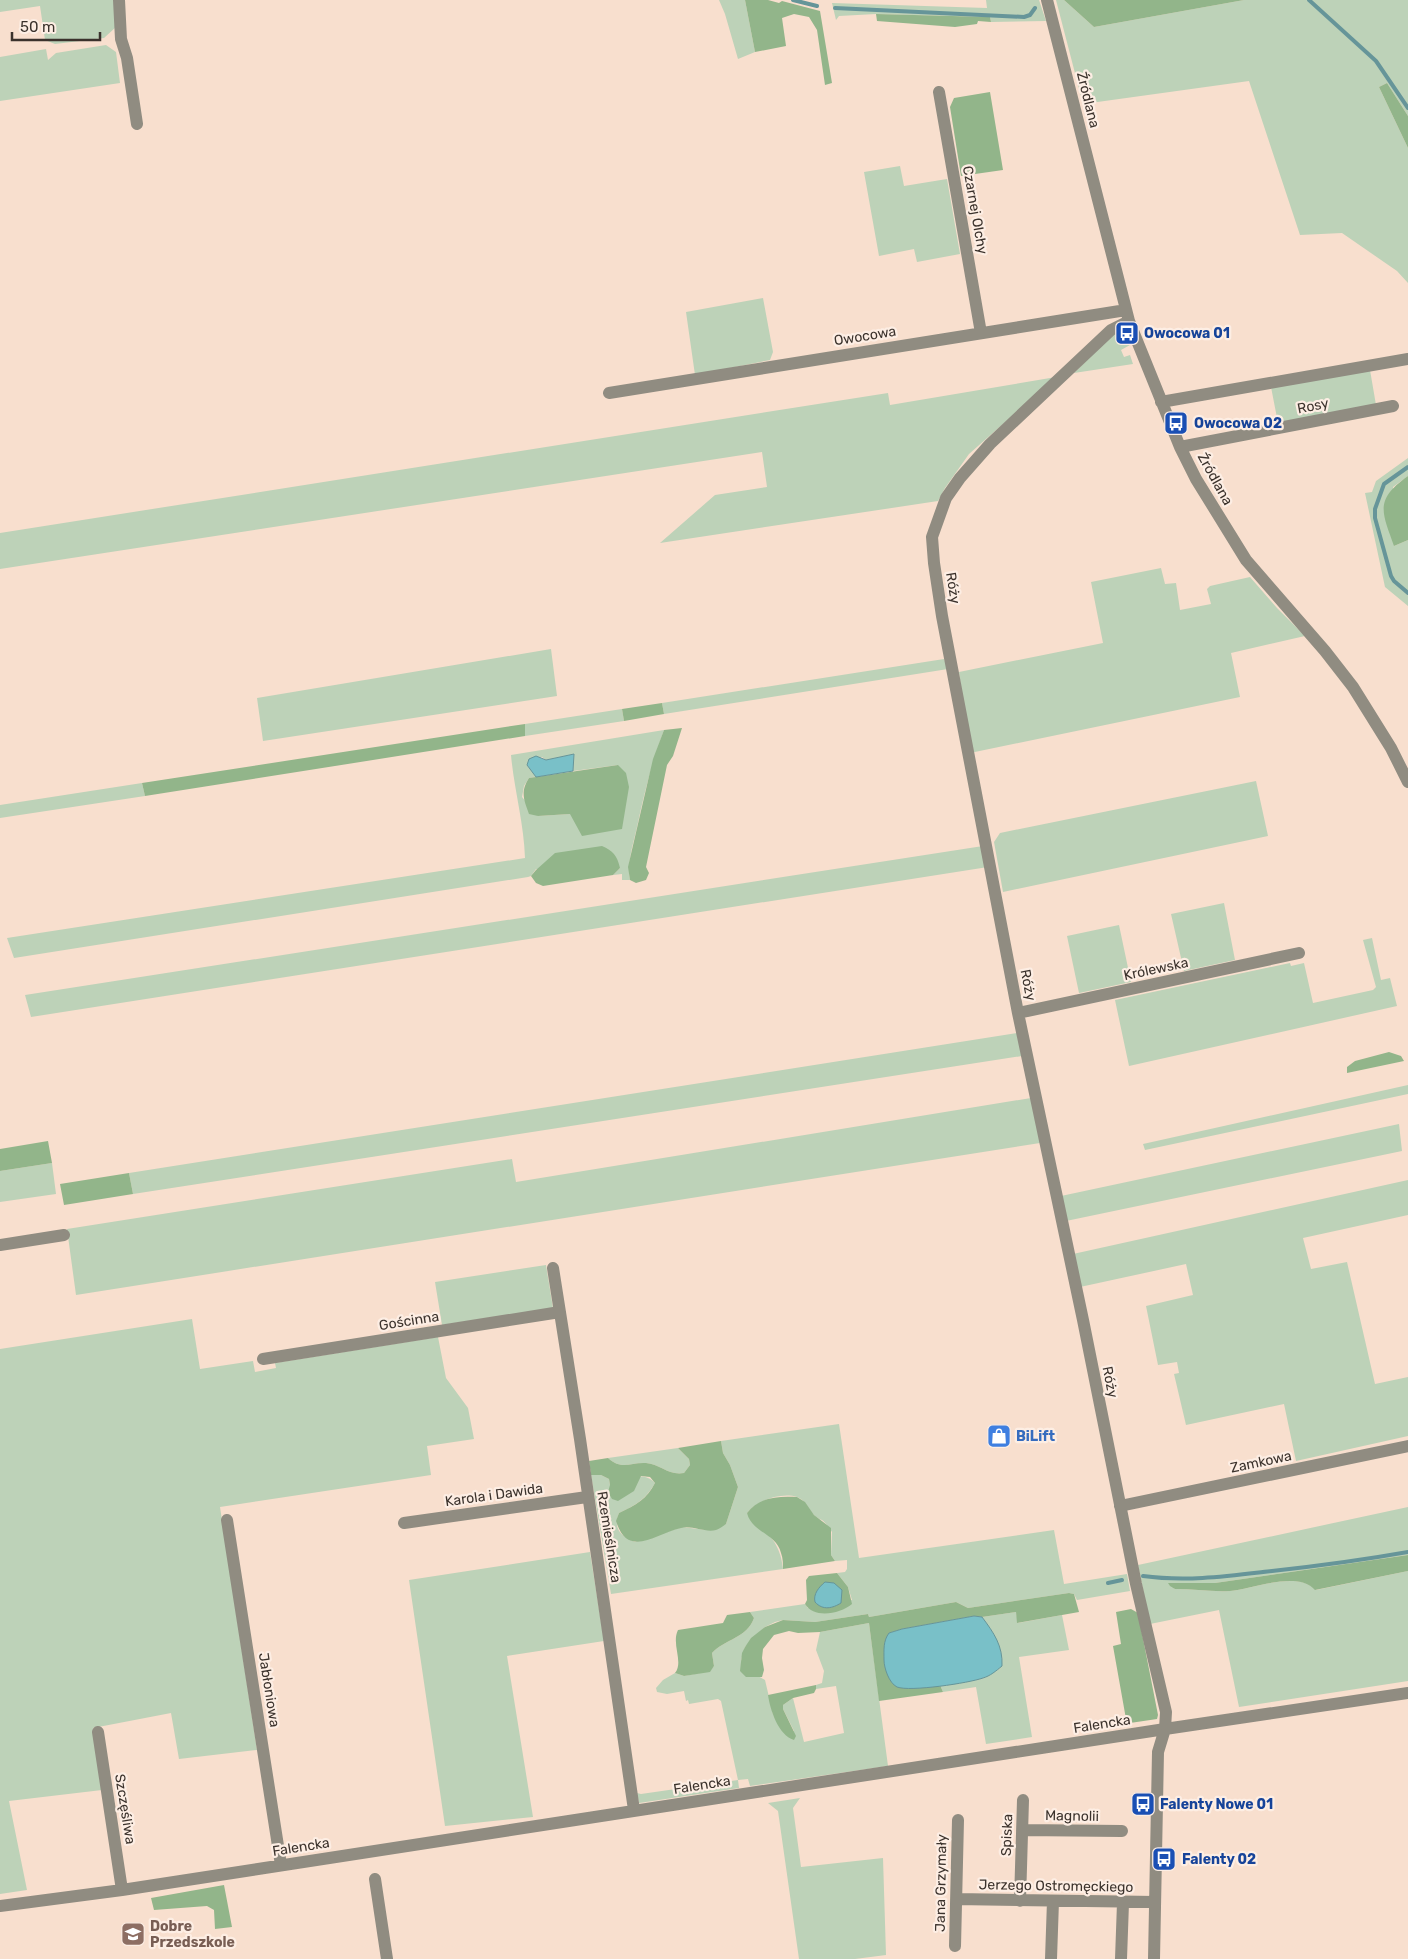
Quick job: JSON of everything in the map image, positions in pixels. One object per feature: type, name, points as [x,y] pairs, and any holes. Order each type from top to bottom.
[{"type":"street","points":[[119,0],[121,39],[127,58],[137,124]]},
{"type":"street","name":"Źródlana","points":[[1047,0],[1128,316],[1180,447],[1196,479],[1246,560],[1325,650],[1353,687],[1382,732],[1408,782]]},
{"type":"street","name":"Czarnej Olchy","points":[[939,92],[981,333]]},
{"type":"street","name":"Owocowa","points":[[609,393],[981,333],[1128,316]]},
{"type":"street","name":"Róży","points":[[1128,316],[990,444],[960,478],[946,498],[932,537],[942,616],[1018,1013],[1120,1506],[1164,1702],[1165,1729],[1158,1752],[1154,1959]]},
{"type":"street","points":[[1161,402],[1408,359]]},
{"type":"street","name":"Rosy","points":[[1180,447],[1393,406]]},
{"type":"street","name":"Królewska","points":[[1018,1013],[1299,954]]},
{"type":"street","points":[[0,1245],[64,1235]]},
{"type":"street","name":"Rzemieślnicza","points":[[553,1268],[634,1810]]},
{"type":"street","name":"Gościnna","points":[[263,1359],[560,1312]]},
{"type":"street","name":"Zamkowa","points":[[1120,1506],[1408,1446]]},
{"type":"street","name":"Karola i Dawida","points":[[404,1523],[588,1497]]},
{"type":"street","name":"Jabłoniowa","points":[[227,1520],[281,1865]]},
{"type":"street","name":"Falencka","points":[[0,1906],[122,1890],[634,1810],[1408,1693]]},
{"type":"street","name":"Szczęśliwa","points":[[98,1732],[122,1890]]},
{"type":"street","name":"Spiska","points":[[1020,1901],[1023,1800]]},
{"type":"street","name":"Jana Grzymały","points":[[955,1946],[958,1820]]},
{"type":"street","name":"Magnolii","points":[[1022,1830],[1122,1832]]},
{"type":"street","points":[[375,1880],[387,1959]]},
{"type":"street","name":"Jerzego Ostromęckiego","points":[[956,1899],[1154,1902]]},
{"type":"street","points":[[1051,1959],[1053,1901]]},
{"type":"street","points":[[1121,1959],[1123,1903]]},
{"type":"green space","points":[[0,0],[115,0],[116,27],[104,38],[55,44],[45,40],[40,6],[0,12]]},
{"type":"green space","points":[[719,0],[745,0],[755,52],[738,59]]},
{"type":"green space","points":[[745,0],[768,0],[779,3],[782,1],[820,11],[832,83],[825,85],[817,30],[809,17],[794,14],[782,18],[786,46],[755,52]]},
{"type":"green space","points":[[986,0],[1039,0],[1046,21],[991,22],[990,17],[876,14],[839,16],[836,20],[832,3],[987,8]]},
{"type":"green space","points":[[1056,0],[1064,0],[1094,27],[1244,0],[1408,0],[1408,116],[1387,83],[1379,87],[1408,148],[1408,283],[1397,271],[1342,233],[1300,235],[1249,81],[1083,104]]},
{"type":"green space","points":[[1064,0],[1244,0],[1094,27]]},
{"type":"green space","points":[[876,14],[990,17],[991,22],[978,21],[977,24],[955,27],[877,21]]},
{"type":"green space","points":[[106,45],[116,52],[120,83],[0,101],[0,57],[46,49],[48,60],[56,53]]},
{"type":"green space","points":[[1387,83],[1408,116],[1408,148],[1379,87]]},
{"type":"green space","points":[[990,92],[1003,170],[961,176],[950,107],[954,98]]},
{"type":"green space","points":[[900,166],[904,186],[947,179],[960,254],[917,262],[914,249],[879,256],[864,172]]},
{"type":"green space","points":[[763,298],[773,352],[770,360],[695,375],[686,312]]},
{"type":"green space","points":[[1124,331],[1130,345],[1121,350],[1124,357],[1130,355],[1133,364],[1074,373],[1115,332]]},
{"type":"green space","points":[[1370,370],[1376,405],[1278,423],[1271,387]]},
{"type":"green space","points":[[1056,377],[969,454],[938,501],[660,543],[715,495],[767,487],[762,452],[0,569],[0,533],[888,393],[890,405]]},
{"type":"green space","points":[[1408,458],[1408,476],[1393,487],[1394,546],[1408,540],[1408,606],[1385,587],[1365,493],[1372,492],[1376,481]]},
{"type":"green space","points":[[1408,476],[1408,540],[1394,546],[1384,515],[1385,500],[1390,492]]},
{"type":"green space","points":[[1161,568],[1165,584],[1176,583],[1180,610],[1211,604],[1207,589],[1210,586],[1250,577],[1305,636],[1231,653],[1240,697],[970,753],[959,672],[1103,643],[1091,582]]},
{"type":"green space","points":[[551,649],[557,696],[263,741],[257,698]]},
{"type":"green space","points":[[944,659],[948,669],[664,714],[662,703]]},
{"type":"green space","points":[[662,703],[664,714],[624,721],[622,709]]},
{"type":"green space","points":[[622,709],[624,721],[525,736],[525,724]]},
{"type":"green space","points":[[525,724],[525,736],[145,796],[142,783]]},
{"type":"green space","points":[[682,728],[673,756],[667,765],[646,867],[649,873],[646,880],[636,883],[630,880],[628,867],[653,759],[664,730]]},
{"type":"green space","points":[[664,730],[649,778],[632,847],[629,867],[630,880],[622,880],[622,874],[613,875],[620,868],[536,869],[528,877],[14,958],[7,938],[525,858],[523,832],[511,755]],"holes":[[[574,754],[573,771],[618,765],[570,814],[538,816],[522,797],[524,786],[529,778],[536,777],[527,765],[542,757],[546,760]]]},
{"type":"green space","points":[[618,765],[626,773],[629,787],[622,829],[582,836],[570,814],[538,816],[529,814],[524,800],[524,788],[529,778]]},
{"type":"green space","points":[[1256,781],[1268,836],[1003,892],[994,842],[1000,833]]},
{"type":"green space","points":[[142,783],[145,796],[0,818],[0,805]]},
{"type":"green space","points":[[602,846],[616,857],[620,868],[613,875],[543,886],[536,883],[531,876],[555,853]]},
{"type":"green space","points":[[983,846],[988,867],[31,1017],[25,995]]},
{"type":"green space","points":[[1224,903],[1235,960],[1184,971],[1171,914]]},
{"type":"green space","points":[[1119,925],[1131,982],[1079,993],[1067,936]]},
{"type":"green space","points":[[1372,938],[1381,980],[1390,978],[1397,1006],[1129,1066],[1115,1000],[1290,963],[1291,966],[1304,963],[1313,1003],[1373,990],[1376,987],[1363,940]]},
{"type":"green space","points":[[1017,1033],[1022,1056],[133,1194],[129,1173]]},
{"type":"green space","points":[[1389,1052],[1401,1056],[1404,1061],[1347,1073],[1347,1067],[1355,1061]]},
{"type":"green space","points":[[1408,1085],[1408,1094],[1145,1150],[1143,1144]]},
{"type":"green space","points":[[1031,1098],[1040,1143],[76,1295],[67,1229],[512,1159],[516,1182]]},
{"type":"green space","points":[[1399,1124],[1402,1151],[1066,1221],[1061,1196]]},
{"type":"green space","points":[[48,1141],[52,1163],[0,1171],[0,1149]]},
{"type":"green space","points":[[52,1163],[56,1194],[0,1202],[0,1171]]},
{"type":"green space","points":[[129,1173],[133,1194],[64,1205],[60,1184]]},
{"type":"green space","points":[[1408,1180],[1408,1215],[1303,1238],[1311,1269],[1347,1262],[1375,1384],[1408,1377],[1408,1436],[1296,1461],[1284,1404],[1186,1425],[1174,1374],[1179,1373],[1177,1362],[1158,1365],[1146,1306],[1193,1295],[1186,1264],[1080,1287],[1073,1254]]},
{"type":"green space","points":[[546,1265],[553,1308],[442,1325],[435,1282]]},
{"type":"green space","points":[[192,1319],[200,1369],[253,1361],[255,1372],[276,1368],[275,1363],[438,1337],[446,1378],[468,1408],[474,1439],[427,1446],[431,1475],[220,1507],[257,1750],[179,1759],[171,1713],[93,1728],[102,1790],[9,1801],[27,1890],[0,1894],[0,1349]]},
{"type":"green space","points":[[839,1424],[859,1558],[1054,1530],[1064,1584],[1127,1574],[1130,1591],[1077,1600],[1074,1594],[1069,1593],[968,1608],[956,1602],[869,1617],[868,1614],[815,1622],[783,1620],[765,1627],[745,1647],[741,1660],[765,1680],[773,1714],[784,1732],[794,1731],[783,1709],[783,1705],[793,1698],[804,1742],[844,1733],[836,1686],[816,1689],[816,1685],[822,1683],[824,1671],[816,1650],[820,1632],[869,1623],[888,1766],[750,1786],[748,1779],[738,1780],[721,1701],[718,1699],[689,1704],[688,1700],[686,1701],[684,1691],[667,1694],[657,1692],[656,1688],[663,1680],[675,1673],[684,1676],[710,1671],[714,1666],[712,1653],[751,1625],[754,1618],[750,1612],[805,1604],[808,1608],[852,1600],[848,1587],[837,1573],[845,1572],[847,1560],[835,1561],[831,1555],[832,1532],[823,1521],[813,1514],[803,1501],[791,1496],[777,1497],[763,1501],[747,1513],[775,1544],[779,1551],[783,1569],[611,1594],[591,1475],[601,1475],[609,1479],[610,1485],[634,1477],[645,1477],[655,1483],[640,1501],[619,1513],[617,1527],[630,1540],[635,1542],[682,1527],[707,1530],[726,1524],[738,1487],[730,1465],[723,1453],[721,1441]]},
{"type":"green space","points":[[721,1441],[723,1453],[730,1465],[738,1487],[726,1524],[712,1531],[685,1527],[644,1541],[635,1542],[621,1533],[616,1521],[619,1513],[640,1501],[655,1483],[650,1477],[641,1476],[634,1491],[618,1501],[612,1499],[608,1492],[609,1479],[601,1475],[591,1475],[589,1461],[608,1458],[622,1465],[646,1463],[674,1473],[684,1473],[690,1465],[689,1459],[678,1448]]},
{"type":"green space","points":[[678,1448],[689,1459],[690,1465],[684,1473],[674,1473],[646,1463],[622,1465],[608,1458]]},
{"type":"green space","points":[[797,1497],[805,1502],[814,1515],[831,1528],[831,1555],[835,1561],[783,1569],[782,1557],[778,1546],[754,1525],[747,1513],[757,1504],[769,1499]]},
{"type":"green space","points":[[1408,1507],[1408,1555],[1215,1583],[1169,1583],[1175,1589],[1230,1591],[1275,1582],[1298,1581],[1308,1584],[1316,1590],[1408,1571],[1408,1681],[1239,1707],[1219,1610],[1150,1624],[1138,1565]]},
{"type":"green space","points":[[590,1552],[604,1641],[507,1656],[533,1817],[445,1826],[409,1580]]},
{"type":"green space","points":[[1408,1555],[1408,1571],[1315,1590],[1307,1584],[1298,1581],[1275,1582],[1230,1591],[1175,1589],[1168,1583],[1215,1583]]},
{"type":"green space","points":[[837,1573],[848,1587],[852,1604],[841,1610],[827,1613],[814,1612],[809,1609],[805,1604],[807,1600],[806,1580],[809,1576]]},
{"type":"green space","points":[[1069,1593],[1074,1594],[1079,1612],[1017,1623],[1016,1612],[982,1617],[974,1616],[889,1633],[923,1687],[940,1685],[943,1692],[879,1701],[869,1623],[820,1632],[798,1633],[789,1631],[774,1635],[763,1649],[764,1670],[762,1677],[746,1677],[740,1671],[742,1653],[751,1638],[765,1627],[783,1620],[815,1622],[868,1614],[869,1617],[956,1602],[968,1608]]},
{"type":"green space","points":[[1131,1609],[1138,1613],[1158,1715],[1157,1719],[1130,1723],[1126,1719],[1113,1646],[1121,1644],[1116,1612]]},
{"type":"green space","points":[[750,1612],[754,1618],[751,1625],[712,1653],[714,1666],[710,1672],[684,1676],[675,1673],[678,1664],[676,1635],[678,1630],[723,1623],[727,1615]]},
{"type":"green space","points":[[1016,1612],[1018,1623],[1062,1615],[1069,1650],[1019,1657],[1032,1737],[986,1744],[976,1687],[943,1692],[940,1685],[984,1678],[993,1633],[982,1617]]},
{"type":"green space","points":[[816,1685],[814,1693],[793,1698],[783,1705],[783,1709],[796,1736],[794,1740],[783,1733],[779,1727],[768,1695]]},
{"type":"green space","points":[[738,1780],[739,1788],[639,1803],[637,1793],[641,1794]]},
{"type":"green space","points":[[800,1798],[793,1808],[801,1867],[883,1858],[886,1955],[855,1959],[799,1959],[778,1811],[768,1803]]},
{"type":"green space","points":[[224,1885],[232,1927],[215,1929],[214,1910],[207,1906],[154,1910],[151,1898]]},
{"type":"water","points":[[574,754],[573,771],[536,777],[527,765],[529,759],[536,756],[546,760]]},
{"type":"water","points":[[825,1582],[834,1583],[842,1590],[841,1603],[825,1608],[815,1602],[817,1591]]},
{"type":"water","points":[[974,1616],[982,1617],[997,1640],[1001,1652],[1002,1666],[991,1675],[965,1682],[914,1688],[897,1687],[889,1679],[884,1660],[884,1649],[889,1633]]},
{"type":"waterway","points":[[793,0],[817,6]]},
{"type":"waterway","points":[[1309,0],[1376,61],[1408,108]]},
{"type":"waterway","points":[[835,8],[1024,17],[1030,15],[1035,8]]},
{"type":"waterway","points":[[1408,467],[1384,484],[1375,509],[1375,518],[1391,576],[1408,593]]},
{"type":"waterway","points":[[1143,1576],[1159,1578],[1224,1576],[1323,1565],[1408,1552]]},
{"type":"waterway","points":[[1108,1583],[1122,1580]]},
{"type":"place","name":"Owocowa 01","points":[[1127,333]]},
{"type":"place","name":"Owocowa 02","points":[[1176,423]]},
{"type":"place","name":"BiLift","points":[[999,1436]]},
{"type":"place","name":"Falenty Nowe 01","points":[[1143,1804]]},
{"type":"place","name":"Falenty 02","points":[[1164,1859]]},
{"type":"place","name":"Dobre Przedszkole","points":[[133,1934]]}]
